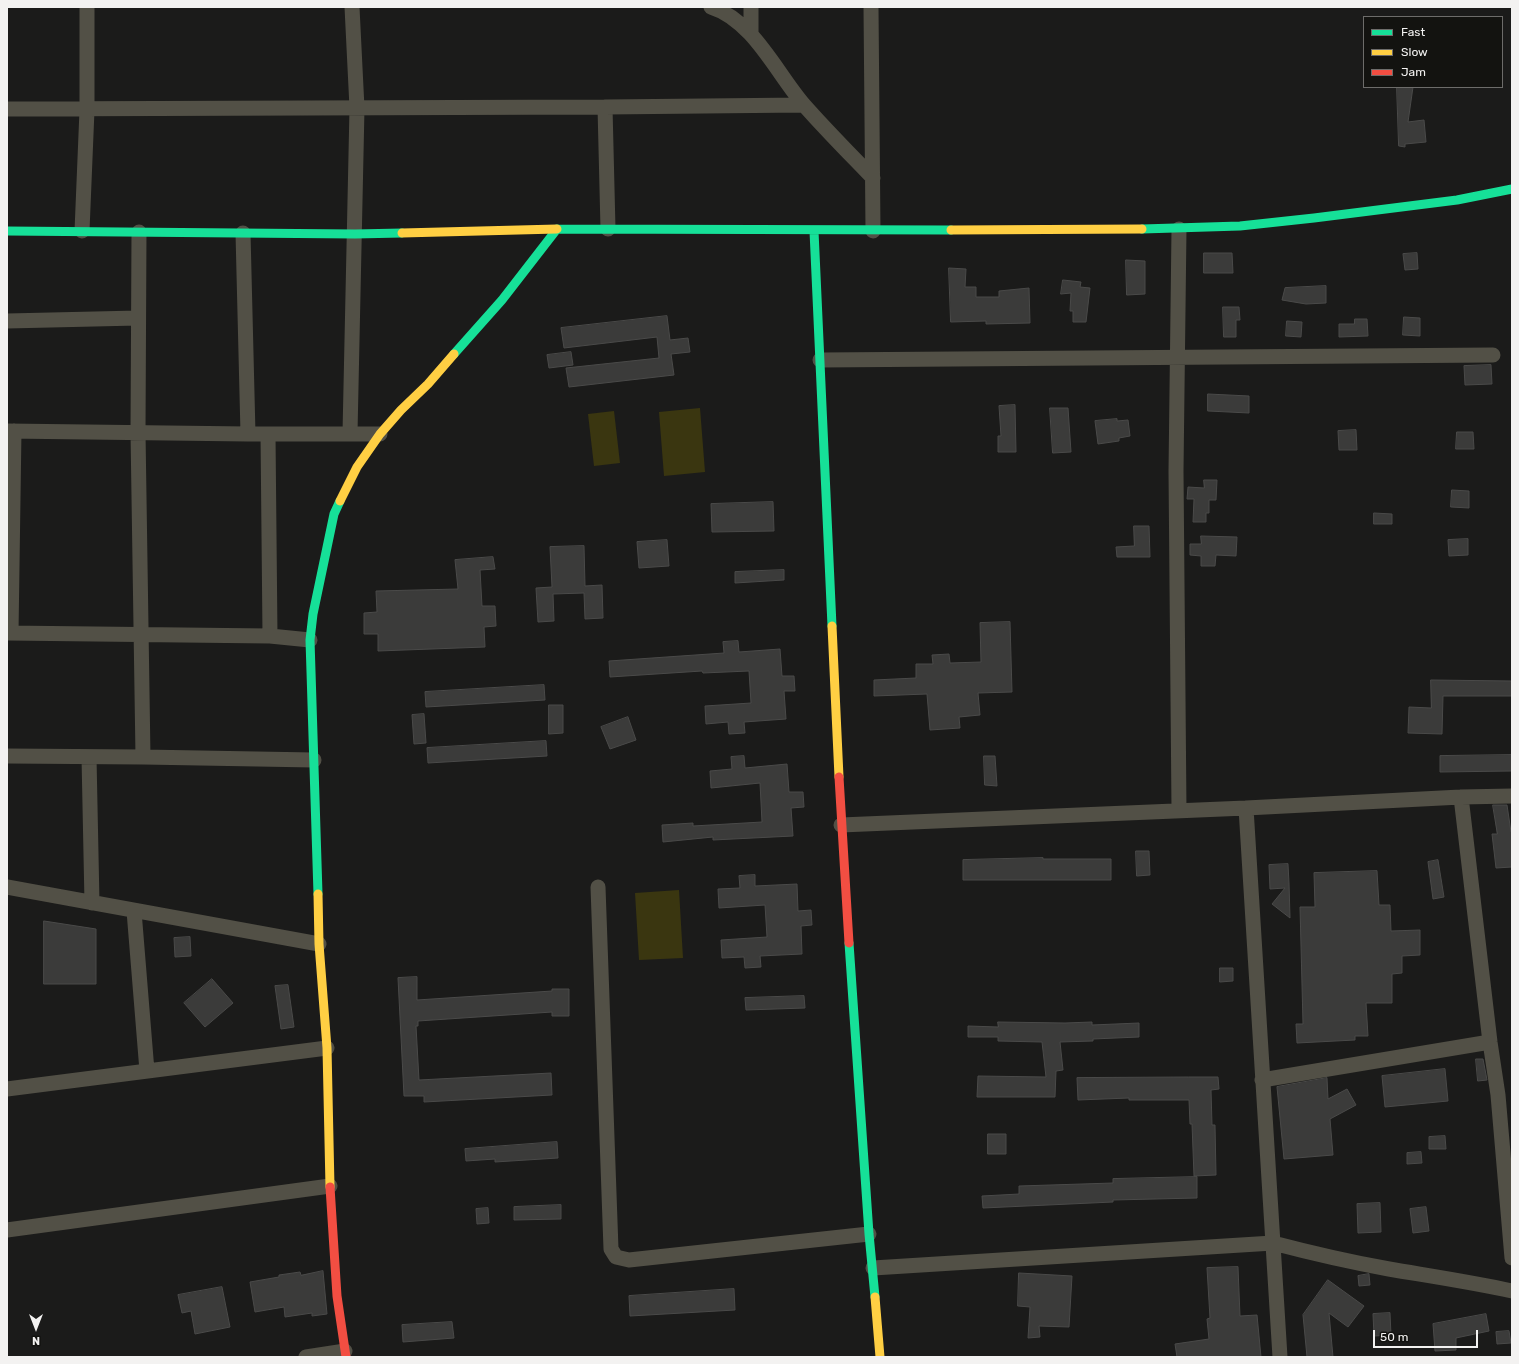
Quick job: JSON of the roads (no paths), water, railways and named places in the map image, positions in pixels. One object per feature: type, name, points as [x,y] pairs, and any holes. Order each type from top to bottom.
[{"type":"street","points":[[82,231],[87,110],[87,7]]},
{"type":"street","points":[[350,433],[357,108],[352,7]]},
{"type":"street","points":[[711,7],[727,14],[751,34],[803,105],[873,178]]},
{"type":"street","points":[[751,7],[751,34]]},
{"type":"street","points":[[871,7],[873,231]]},
{"type":"street","points":[[7,109],[87,110],[803,105]]},
{"type":"street","points":[[605,107],[608,229]]},
{"type":"street","points":[[7,232],[82,231],[355,234],[558,229],[814,231],[1179,229],[1240,226],[1306,219],[1457,200],[1512,189]]},
{"type":"street","points":[[306,1357],[346,1354],[337,1296],[330,1186],[327,1048],[319,944],[310,640],[313,614],[334,514],[357,467],[380,434],[401,410],[428,384],[502,300],[558,229]]},
{"type":"street","points":[[1179,229],[1176,478],[1179,810]]},
{"type":"street","points":[[814,231],[841,824],[880,1357]]},
{"type":"street","points":[[139,232],[138,432],[143,757]]},
{"type":"street","points":[[243,233],[248,434]]},
{"type":"street","points":[[7,322],[138,318]]},
{"type":"street","points":[[820,360],[1493,355]]},
{"type":"street","points":[[310,640],[270,636],[9,633],[10,431],[320,435],[350,433],[380,434]]},
{"type":"street","points":[[268,434],[270,636]]},
{"type":"street","points":[[7,756],[314,760]]},
{"type":"street","points":[[89,757],[92,903]]},
{"type":"street","points":[[841,824],[1512,796]]},
{"type":"street","points":[[1461,797],[1490,1042],[1498,1095],[1512,1258]]},
{"type":"street","points":[[1246,808],[1280,1357]]},
{"type":"street","points":[[7,886],[134,911],[319,944]]},
{"type":"street","points":[[598,887],[611,1249],[616,1257],[629,1260],[870,1234]]},
{"type":"street","points":[[134,911],[147,1071]]},
{"type":"street","points":[[1262,1080],[1490,1042]]},
{"type":"street","points":[[7,1089],[327,1048]]},
{"type":"street","points":[[7,1230],[330,1186]]},
{"type":"street","points":[[873,1268],[1273,1243],[1309,1253],[1348,1261],[1477,1283],[1512,1291]]}]
